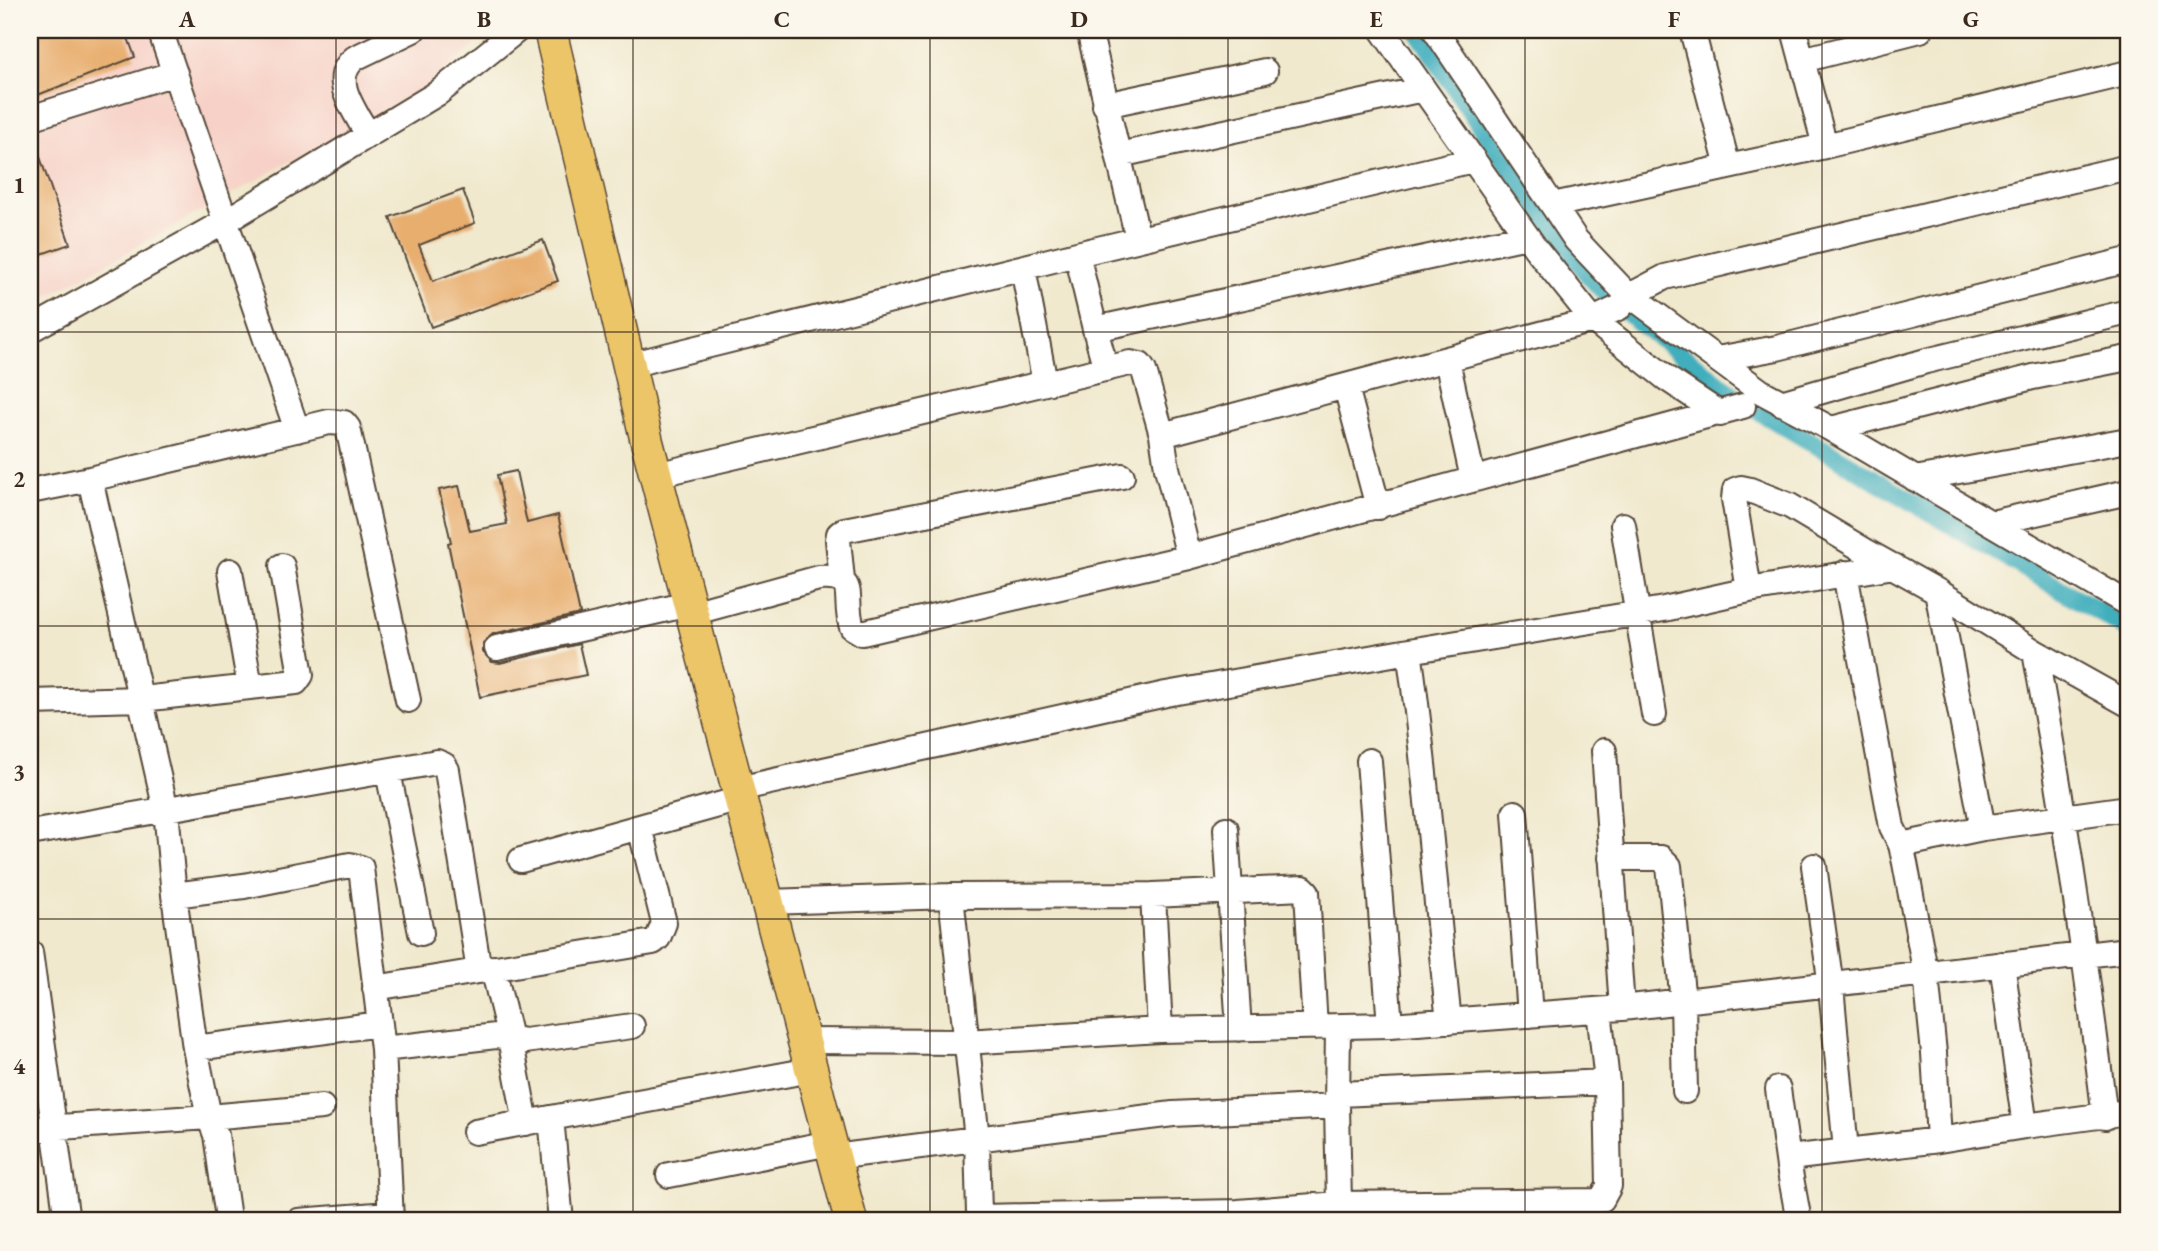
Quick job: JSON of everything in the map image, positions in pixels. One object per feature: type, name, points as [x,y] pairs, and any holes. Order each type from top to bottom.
[{"type":"main road","points":[[550,30],[656,475],[851,1221]]},
{"type":"street","points":[[160,30],[297,430]]},
{"type":"street","points":[[368,135],[343,87],[343,72],[347,64],[355,58],[413,30]]},
{"type":"street","points":[[30,330],[226,221],[439,93],[517,30]]},
{"type":"street","points":[[1089,30],[1138,239]]},
{"type":"street","points":[[1382,30],[1527,236],[1593,320],[1666,378],[1720,414]]},
{"type":"street","points":[[1435,30],[1576,240],[1631,295],[1717,359],[1760,398],[1831,429],[2128,604]]},
{"type":"street","points":[[1692,30],[1728,167]]},
{"type":"street","points":[[1794,30],[1825,146]]},
{"type":"street","points":[[1802,60],[1920,30]]},
{"type":"street","points":[[1105,105],[1265,71]]},
{"type":"street","points":[[30,118],[175,73]]},
{"type":"street","points":[[1553,205],[1825,146],[2128,73]]},
{"type":"street","points":[[1119,155],[1423,89]]},
{"type":"street","points":[[629,365],[1138,239],[1473,160]]},
{"type":"street","points":[[1162,435],[1593,320],[1620,307],[1631,295],[1665,277],[2128,167]]},
{"type":"street","points":[[1095,329],[1527,236]]},
{"type":"street","points":[[1077,254],[1106,369]]},
{"type":"street","points":[[1717,359],[1777,348],[2128,260]]},
{"type":"street","points":[[1023,268],[1045,383]]},
{"type":"street","points":[[1122,476],[844,530],[839,534],[838,540],[842,580],[846,586],[850,622],[855,631],[862,633],[1189,557],[1720,414],[1760,398],[2128,312]]},
{"type":"street","points":[[1831,429],[2033,377],[2128,358]]},
{"type":"street","points":[[1447,360],[1473,479]]},
{"type":"street","points":[[656,475],[1130,363],[1140,365],[1144,371],[1162,435],[1167,468],[1189,557]]},
{"type":"street","points":[[1346,387],[1378,507]]},
{"type":"street","points":[[30,491],[297,430],[344,423],[348,428],[408,700]]},
{"type":"street","points":[[1915,479],[2128,440]]},
{"type":"street","points":[[90,479],[166,810],[174,895],[195,1048],[209,1117],[216,1135],[222,1185],[228,1218],[231,1221]]},
{"type":"street","points":[[1749,590],[1734,499],[1734,492],[1738,488],[1750,489],[1790,506],[1937,591],[2035,652],[2128,704]]},
{"type":"street","points":[[1992,523],[2128,492]]},
{"type":"street","points":[[1623,525],[1654,714]]},
{"type":"street","points":[[30,702],[142,699],[291,684],[300,679],[301,675],[282,566]]},
{"type":"street","points":[[521,860],[640,827],[739,794],[1166,694],[1894,566]]},
{"type":"street","points":[[230,571],[250,687]]},
{"type":"street","points":[[1845,573],[1892,827],[1900,845],[1926,975],[1934,1053],[1938,1140]]},
{"type":"street","points":[[497,648],[691,608],[819,578],[835,577],[842,580]]},
{"type":"street","points":[[1937,591],[1983,828]]},
{"type":"street","points":[[1409,651],[1423,746],[1434,885],[1449,1021]]},
{"type":"street","points":[[1789,1158],[2117,1115],[2085,956],[2065,817],[2035,652]]},
{"type":"street","points":[[951,896],[977,1139],[978,1213],[982,1217],[1238,1212],[1339,1204],[1602,1199],[1609,1186],[1607,1082],[1611,1009],[1611,858],[1604,751]]},
{"type":"street","points":[[1369,761],[1390,1025]]},
{"type":"street","points":[[30,833],[437,762],[444,765],[486,969],[510,1038],[526,1122]]},
{"type":"street","points":[[387,772],[421,933]]},
{"type":"street","points":[[1900,845],[1983,828],[2128,808]]},
{"type":"street","points":[[1515,813],[1530,1015]]},
{"type":"street","points":[[375,988],[647,944],[658,938],[664,923],[640,827]]},
{"type":"street","points":[[1226,829],[1239,1029]]},
{"type":"street","points":[[1611,858],[1661,858],[1667,862],[1683,1002],[1685,1091]]},
{"type":"street","points":[[174,895],[244,886],[350,865],[361,868],[383,1049],[390,1218],[298,1221]]},
{"type":"street","points":[[1814,866],[1831,986],[1846,1151]]},
{"type":"street","points":[[767,902],[951,896],[1153,895],[1303,888],[1306,890],[1338,1100],[1339,1204]]},
{"type":"street","points":[[1153,895],[1160,1030]]},
{"type":"street","points":[[475,1132],[551,1118],[807,1056],[965,1042],[1160,1030],[1390,1025],[1611,1009],[2128,950]]},
{"type":"street","points":[[30,952],[67,1221]]},
{"type":"street","points":[[2002,964],[2025,1126]]},
{"type":"street","points":[[195,1048],[380,1024]]},
{"type":"street","points":[[383,1049],[496,1035],[525,1041],[632,1026]]},
{"type":"street","points":[[669,1175],[832,1150],[977,1139],[1173,1114],[1607,1082]]},
{"type":"street","points":[[1778,1089],[1799,1221]]},
{"type":"street","points":[[30,1129],[322,1107]]},
{"type":"street","points":[[551,1118],[561,1221]]},
{"type":"shaded area","points":[[30,30],[492,30],[427,86],[30,306]]},
{"type":"building","points":[[30,30],[125,30],[135,57],[30,98]]},
{"type":"building","points":[[30,134],[70,244],[30,258]]},
{"type":"building","points":[[463,190],[475,223],[419,245],[433,281],[543,240],[558,281],[431,327],[390,217]]},
{"type":"building","points":[[516,471],[527,523],[558,515],[580,614],[493,634],[483,643],[483,652],[492,662],[500,663],[579,644],[586,675],[480,697],[439,490],[459,486],[470,531],[507,524],[497,475]]},
{"type":"waterway","points":[[1417,30],[1484,132],[1585,271],[1610,299],[1737,398],[2128,629]]}]
